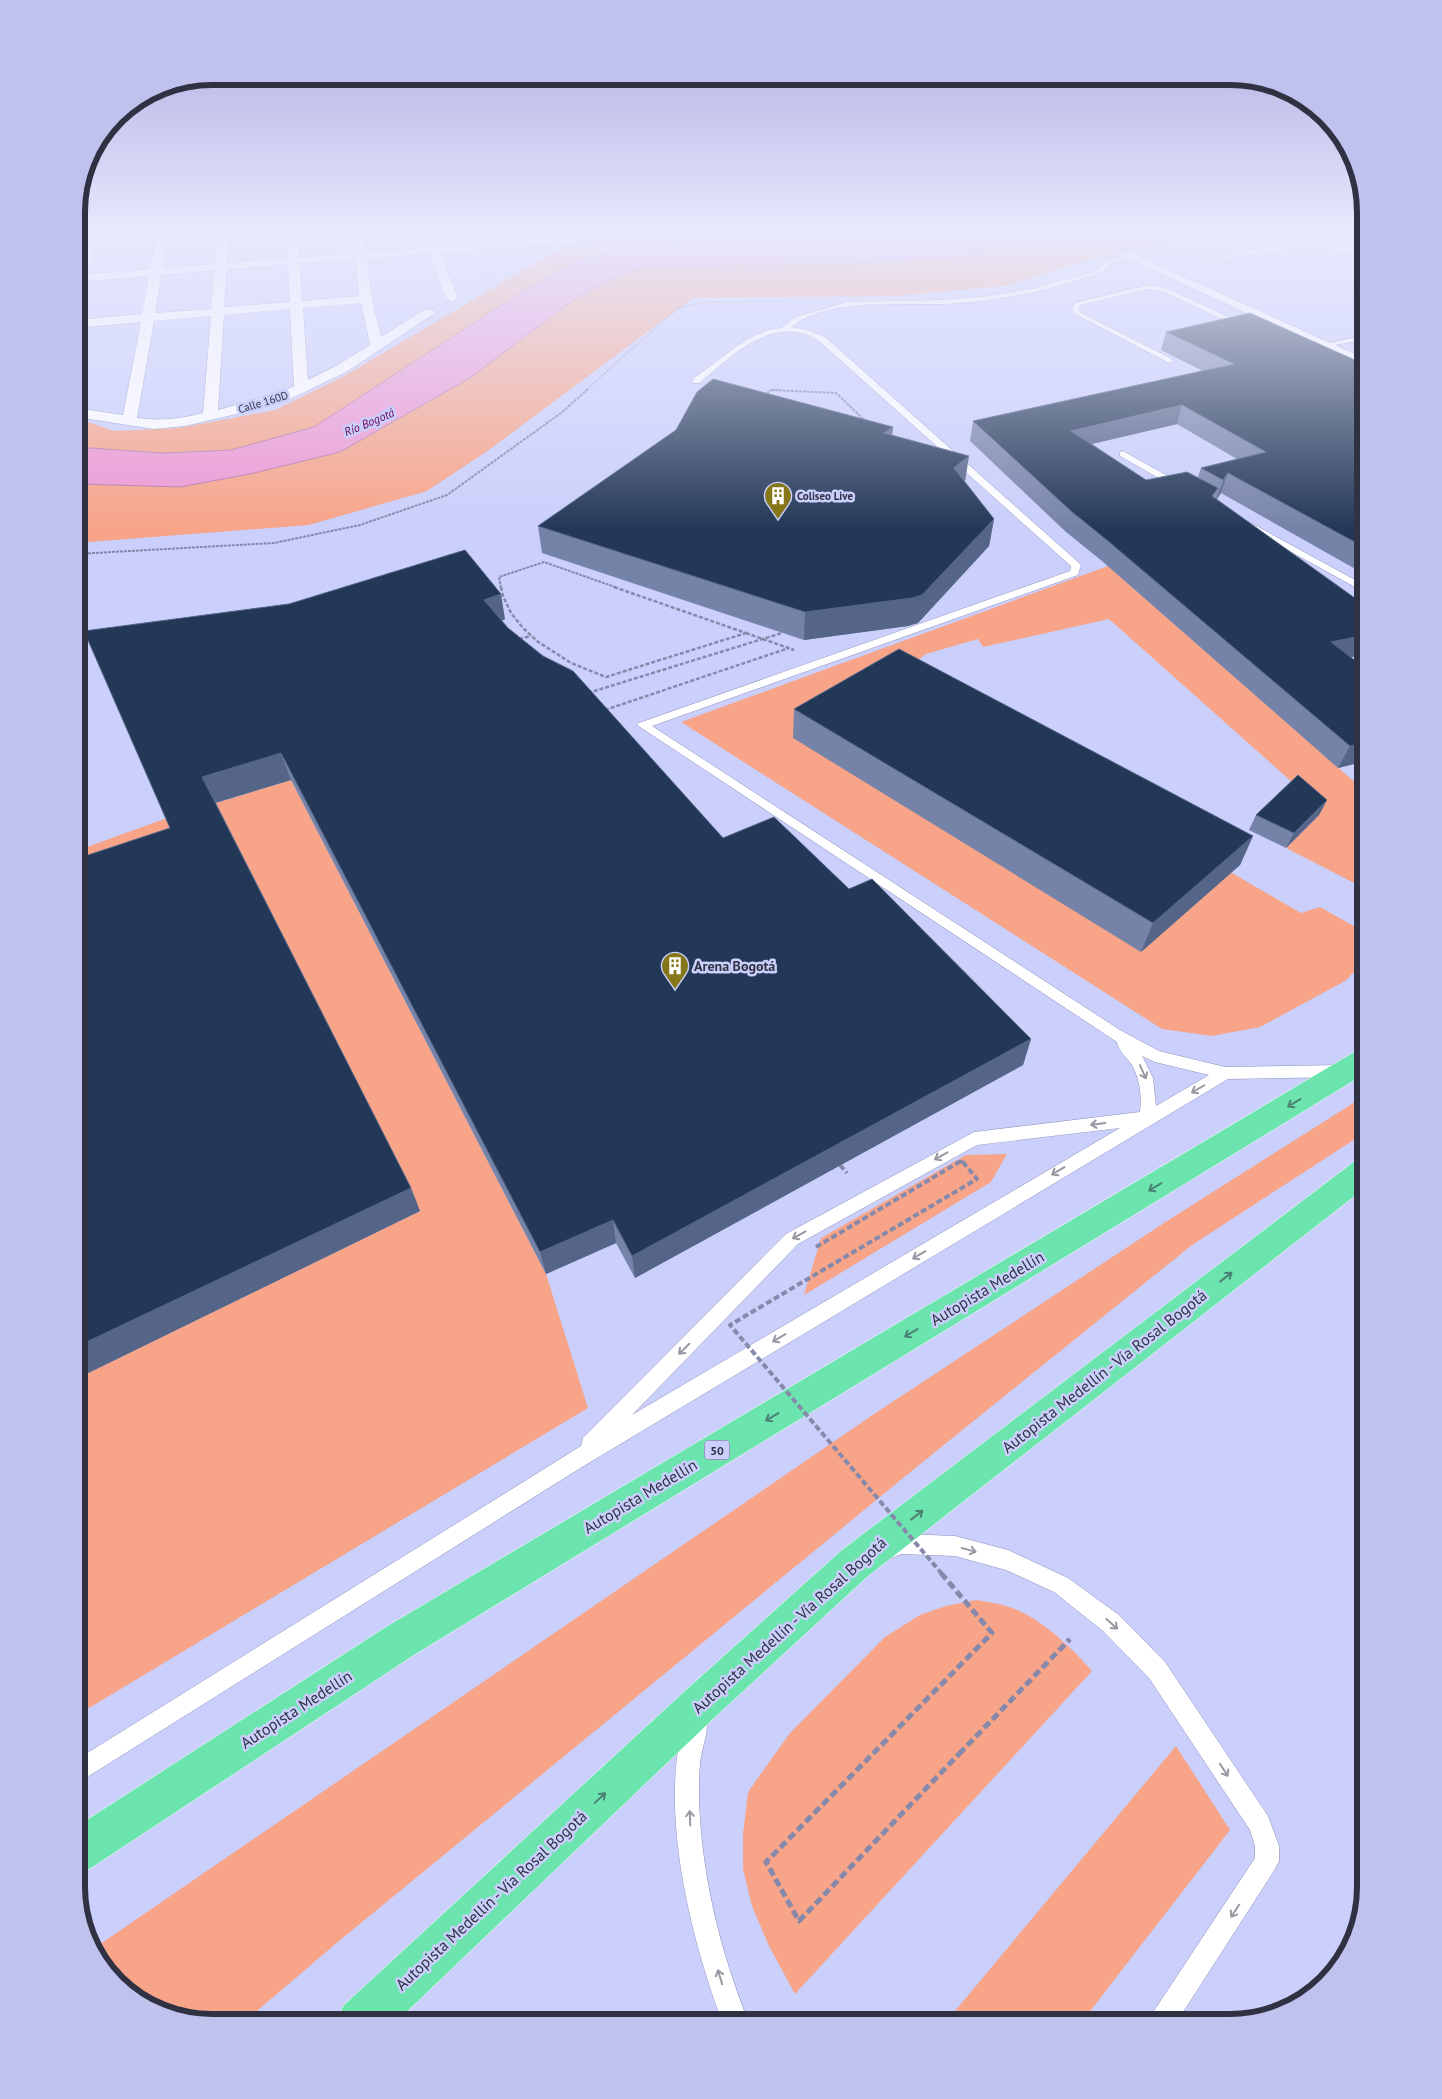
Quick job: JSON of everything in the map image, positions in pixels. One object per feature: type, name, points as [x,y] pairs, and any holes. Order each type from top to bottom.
[{"type":"highway","name":"Autopista Medellín","points":[[85,1847],[400,1640],[1357,1065]]},
{"type":"highway","name":"Autopista Medellín - Vía Rosal Bogotá","points":[[369,2014],[700,1704],[855,1563],[1357,1177]]},
{"type":"street","points":[[129,421],[145,333]]},
{"type":"street","points":[[210,417],[216,333]]},
{"type":"street","points":[[298,333],[301,389]]},
{"type":"street","points":[[374,333],[378,347]]},
{"type":"street","name":"Calle 160D","points":[[85,414],[154,425],[210,417],[285,396],[301,389],[341,369],[398,333]]},
{"type":"street","points":[[1299,333],[1357,360]]},
{"type":"lane","points":[[696,381],[756,336],[765,333]]},
{"type":"lane","points":[[811,333],[822,339],[1076,565],[1074,572],[643,725],[1115,1034],[1155,1056],[1225,1073],[1357,1065]]},
{"type":"lane","points":[[1115,333],[1169,361]]},
{"type":"lane","points":[[1325,345],[1357,339]]},
{"type":"lane","points":[[1123,454],[1184,488]]},
{"type":"lane","points":[[1244,522],[1357,585]]},
{"type":"lane","points":[[1115,1034],[1134,1055],[1145,1076],[1150,1097],[1147,1118]]},
{"type":"lane","points":[[85,1767],[575,1460],[1225,1073]]},
{"type":"lane","points":[[575,1460],[792,1239],[974,1138],[1147,1118]]},
{"type":"lane","points":[[855,1563],[901,1544],[954,1546],[1008,1560],[1061,1585],[1111,1622],[1157,1670],[1260,1824],[1267,1846],[1268,1861],[1167,2014]]},
{"type":"lane","points":[[700,1704],[688,1766],[690,1843],[704,1924],[732,2014]]},
{"type":"path","points":[[85,554],[274,543],[360,525],[447,495],[561,414],[651,333]]},
{"type":"path","points":[[771,390],[836,393],[880,435],[874,439],[856,433],[752,404],[771,390]]},
{"type":"path","points":[[600,704],[605,710],[788,648],[746,633],[544,562],[499,577],[500,590],[507,604],[530,636],[564,660],[584,670],[606,677],[746,633]]},
{"type":"path","points":[[583,695],[782,633]]},
{"type":"path","points":[[513,642],[530,636]]},
{"type":"path","points":[[590,693],[595,698]]},
{"type":"path","points":[[816,1247],[962,1161],[977,1179],[730,1325],[992,1633],[766,1862],[800,1921],[1070,1639]]},
{"type":"path","points":[[840,1165],[847,1173]]},
{"type":"shaded area","points":[[417,333],[459,333],[314,427],[231,450],[162,453],[85,448],[85,421],[114,431],[179,428],[275,410],[344,376]]},
{"type":"shaded area","points":[[530,333],[646,333],[489,450],[427,491],[309,525],[85,542],[85,484],[180,487],[250,474],[340,452],[470,378]]},
{"type":"shaded area","points":[[1108,566],[1357,784],[1357,884],[1286,848],[1319,815],[1311,799],[1109,619],[983,647],[978,639],[926,654],[895,677],[1301,913],[1320,907],[1357,928],[1357,969],[1345,981],[1260,1027],[1212,1036],[1162,1029],[681,722]]},
{"type":"shaded area","points":[[291,780],[546,1274],[588,1408],[89,1708],[85,1706],[85,1375],[420,1211],[85,899],[85,848],[167,818]]},
{"type":"shaded area","points":[[1357,1101],[1357,1138],[1192,1245],[919,1465],[339,1941],[253,2014],[204,2014],[187,2012],[171,2007],[156,2001],[135,1988],[111,1964],[99,1945],[877,1412],[1167,1221]]},
{"type":"shaded area","points":[[1007,1154],[991,1182],[804,1295],[821,1238],[966,1155]]},
{"type":"shaded area","points":[[976,1600],[1018,1610],[1042,1624],[1064,1642],[1092,1671],[795,1994],[769,1946],[752,1906],[743,1869],[743,1834],[748,1792],[790,1733],[885,1637],[920,1615],[946,1606]]},
{"type":"shaded area","points":[[1176,1746],[1230,1830],[1088,2014],[953,2014]]},
{"type":"water","name":"Río Bogotá","points":[[459,333],[530,333],[470,378],[340,452],[250,474],[180,487],[85,484],[85,448],[162,453],[231,450],[314,427]]},
{"type":"building","points":[[1168,333],[1295,333],[1357,361],[1357,543],[1228,473],[1223,480],[1201,468],[1266,452],[1182,405],[1071,431],[1146,480],[1187,472],[1218,488],[1212,496],[1357,600],[1357,637],[1331,642],[1357,662],[1357,744],[1350,746],[1071,511],[973,421],[1234,364]]},
{"type":"building","name":"Coliseo Live","points":[[713,379],[893,427],[884,433],[969,456],[954,468],[994,519],[922,595],[912,598],[805,612],[538,526],[676,430],[697,392]]},
{"type":"building","name":"Arena Bogotá","points":[[465,550],[501,594],[484,600],[508,628],[543,656],[573,671],[723,838],[774,817],[849,889],[872,879],[1031,1039],[632,1256],[613,1220],[540,1252],[281,753],[202,777],[411,1188],[85,1343],[85,856],[170,828],[85,631],[289,604]]},
{"type":"building","points":[[899,649],[1253,836],[1153,923],[794,709]]},
{"type":"building","points":[[1298,775],[1327,800],[1294,833],[1256,815]]},
{"type":"place","name":"Coliseo Live","points":[[778,520]]},
{"type":"place","name":"Arena Bogotá","points":[[675,990]]}]
